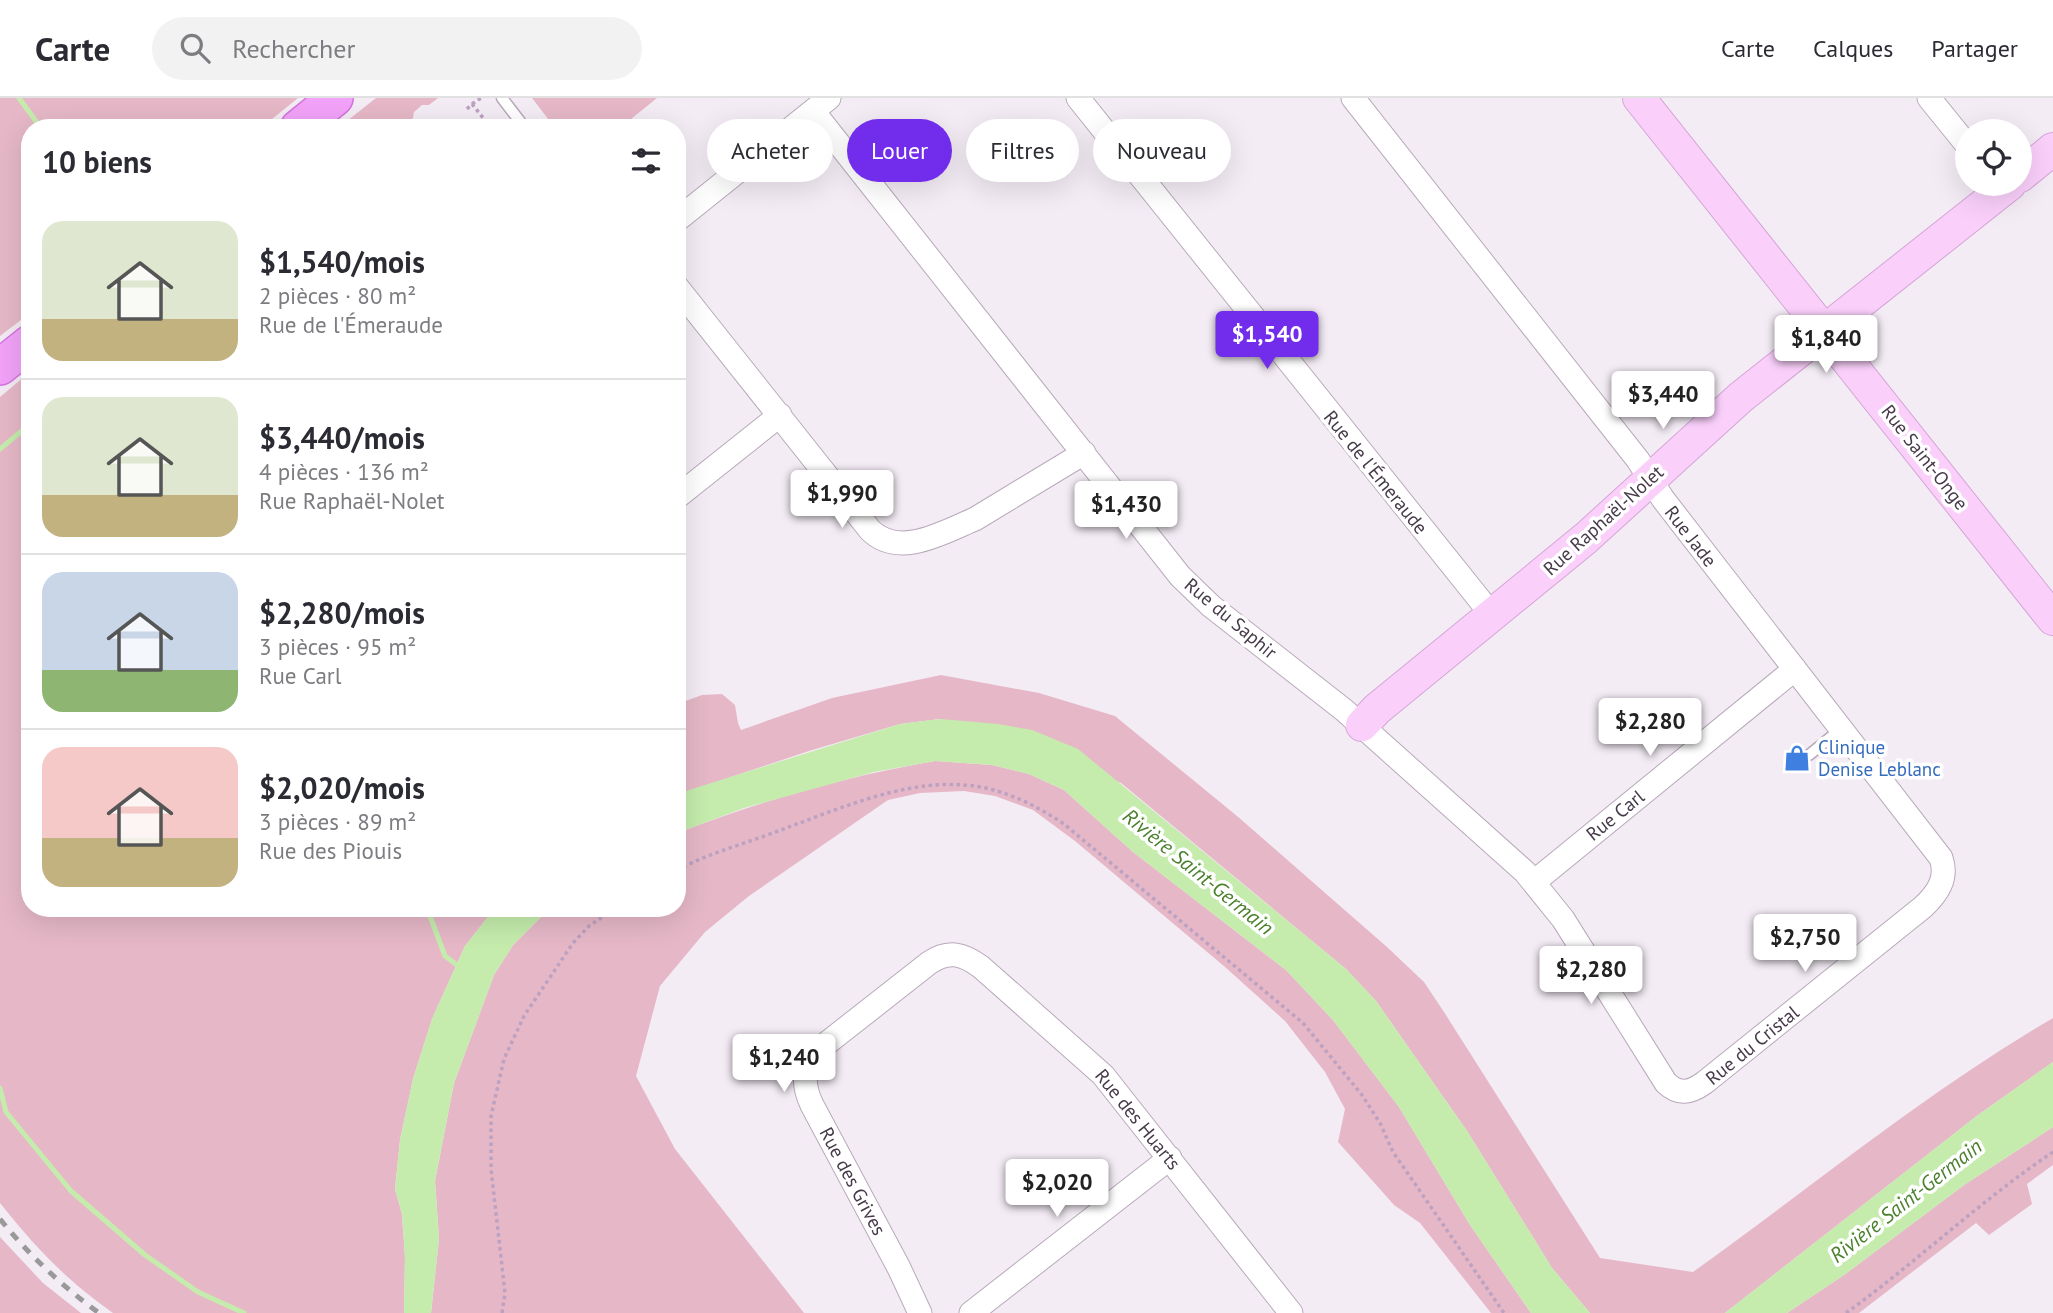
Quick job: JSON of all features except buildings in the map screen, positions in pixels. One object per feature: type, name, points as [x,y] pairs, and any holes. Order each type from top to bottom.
[{"type":"main road","points":[[309,119],[335,98]]},
{"type":"main road","points":[[0,367],[21,350]]},
{"type":"street","name":"Rue de l'Émeraude","points":[[1078,98],[1492,615]]},
{"type":"street","name":"Rue Jade","points":[[1353,98],[1629,449],[1663,499],[1936,848],[1944,867],[1944,877]]},
{"type":"street","name":"Rue Saint-Onge","points":[[1639,98],[2053,619]]},
{"type":"street","points":[[1929,98],[1955,130]]},
{"type":"street","points":[[686,213],[821,105]]},
{"type":"street","name":"Rue du Saphir","points":[[821,105],[1084,453],[1194,590],[1362,725],[1534,882],[1563,919],[1665,1083],[1678,1092]]},
{"type":"street","name":"Rue Raphaël-Nolet","points":[[2032,165],[2053,149]]},
{"type":"street","name":"Rue Raphaël-Nolet","points":[[1362,725],[1377,709],[1586,538],[1741,397],[1991,196]]},
{"type":"street","points":[[686,298],[870,530],[881,539],[895,543],[911,543],[975,519],[1084,453]]},
{"type":"street","points":[[686,489],[780,415]]},
{"type":"street","name":"Rue Carl","points":[[1534,882],[1795,669]]},
{"type":"street","name":"Rue du Cristal","points":[[1678,1092],[1690,1092],[1704,1083],[1923,907],[1937,892],[1944,877]]},
{"type":"street","name":"Rue des Huarts","points":[[956,954],[981,967],[1096,1067],[1292,1313]]},
{"type":"street","name":"Rue des Grives","points":[[920,1313],[812,1105],[804,1085],[804,1077],[810,1061],[822,1047],[929,963],[943,955],[956,954]]},
{"type":"street","points":[[971,1313],[1170,1158]]},
{"type":"lane","points":[[502,98],[518,119]]},
{"type":"lane","points":[[1809,755],[1842,728]]},
{"type":"path","points":[[467,109],[481,98]]},
{"type":"path","points":[[472,104],[484,119]]},
{"type":"path","points":[[686,867],[847,804],[937,785],[997,790],[1041,810],[1064,824],[1303,1023],[1362,1095],[1380,1123],[1393,1152],[1504,1313]]},
{"type":"path","points":[[502,1313],[505,1293],[491,1169],[491,1116],[504,1059],[524,1016],[573,943],[589,926],[602,917]]},
{"type":"path","points":[[1846,1313],[1962,1223],[2016,1177],[2053,1152]]},
{"type":"shaded area","points":[[0,98],[298,98],[272,119],[21,119],[21,320],[0,336]]},
{"type":"shaded area","points":[[376,98],[438,98],[429,105],[422,105],[414,112],[412,119],[349,119]]},
{"type":"shaded area","points":[[532,98],[657,98],[631,119],[548,119]]},
{"type":"shaded area","points":[[21,380],[21,917],[488,917],[465,946],[432,1019],[413,1079],[400,1140],[395,1189],[402,1214],[405,1257],[404,1313],[113,1313],[52,1262],[0,1203],[0,397]]},
{"type":"shaded area","points":[[941,675],[1039,693],[1115,716],[1237,816],[1424,982],[1600,1258],[1693,1272],[1915,1108],[2053,1018],[2053,1062],[1978,1115],[1725,1313],[1590,1313],[1552,1268],[1467,1131],[1376,1001],[1346,969],[1121,783],[940,719],[900,724],[686,792],[686,701],[702,695],[722,694],[735,705],[741,730],[832,698]]},
{"type":"shaded area","points":[[935,761],[992,765],[1029,774],[1064,790],[1133,852],[1286,970],[1333,1020],[1399,1107],[1470,1225],[1531,1313],[1491,1313],[1420,1223],[1394,1205],[1338,1142],[1345,1109],[1325,1072],[1285,1021],[1075,841],[1033,810],[995,796],[964,791],[920,793],[888,800],[749,896],[705,932],[660,986],[636,1076],[675,1149],[804,1313],[431,1313],[439,1239],[435,1181],[454,1083],[494,975],[513,945],[541,917],[686,917],[686,830],[740,810],[869,774]]},
{"type":"shaded area","points":[[2053,1127],[2053,1165],[2027,1184],[2032,1204],[1989,1235],[1976,1223],[1859,1313],[1787,1313],[1844,1275],[1964,1185]]},
{"type":"shaded area","points":[[0,1237],[43,1283],[81,1313],[0,1313]]},
{"type":"water","name":"Rivière Saint-Germain","points":[[940,719],[998,724],[1032,730],[1078,749],[1346,969],[1376,1001],[1467,1131],[1552,1268],[1590,1313],[1531,1313],[1470,1225],[1399,1107],[1333,1020],[1286,970],[1133,852],[1064,790],[1029,774],[992,765],[935,761],[874,772],[744,808],[686,830],[686,791],[900,724]]},
{"type":"water","points":[[488,917],[541,917],[513,945],[494,975],[454,1083],[435,1181],[439,1239],[431,1313],[404,1313],[405,1257],[402,1214],[395,1189],[400,1140],[413,1079],[432,1019],[465,946]]},
{"type":"water","name":"Rivière Saint-Germain","points":[[2053,1062],[2053,1127],[1964,1185],[1844,1275],[1787,1313],[1725,1313],[1978,1115]]},
{"type":"waterway","points":[[19,98],[34,119]]},
{"type":"waterway","points":[[0,449],[21,432]]},
{"type":"waterway","points":[[430,917],[445,956],[461,968]]},
{"type":"waterway","points":[[0,1088],[6,1112],[71,1191],[145,1255],[198,1292],[244,1313]]},
{"type":"railway","points":[[0,1219],[46,1269],[99,1313]]},
{"type":"place","name":"Clinique Denise Leblanc","points":[[1797,758]]}]
